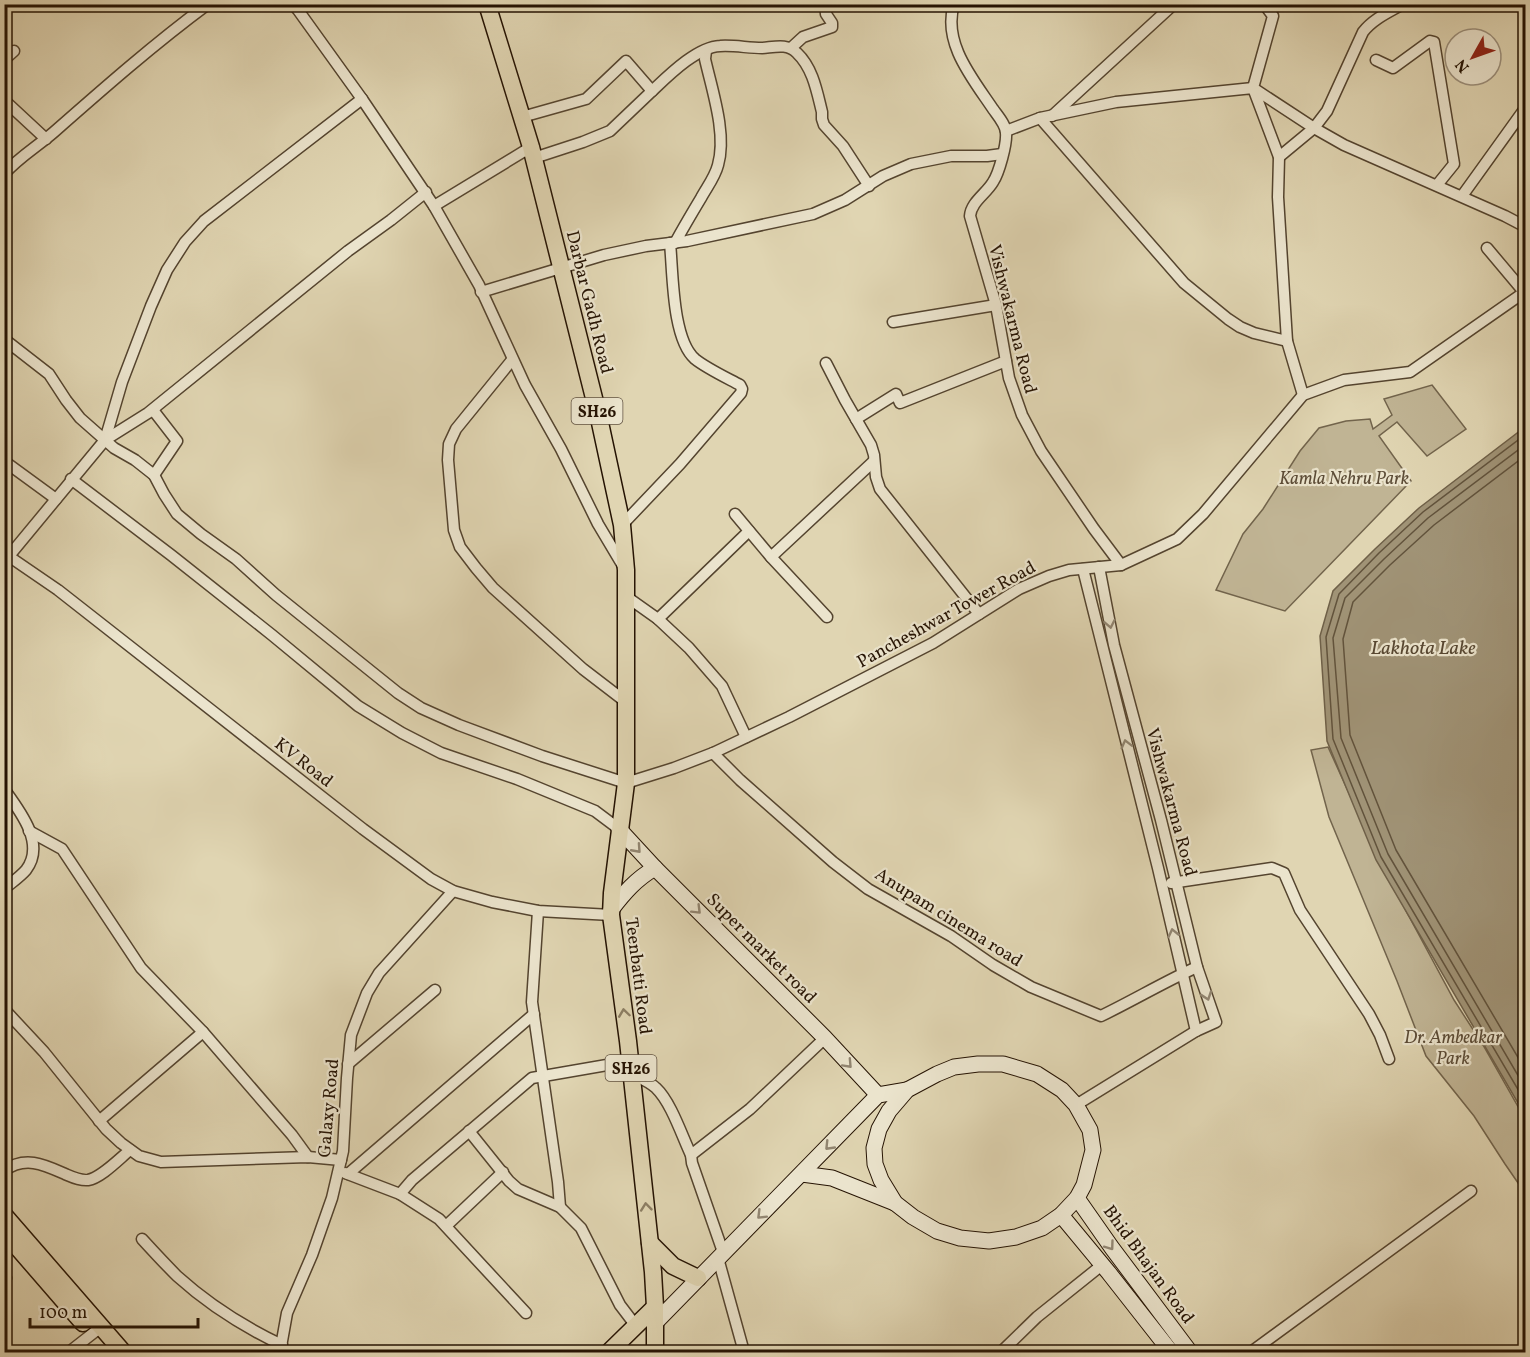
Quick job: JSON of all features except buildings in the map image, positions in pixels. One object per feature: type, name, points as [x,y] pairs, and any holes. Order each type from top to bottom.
[{"type":"main road","name":"Darbar Gadh Road","points":[[487,4],[533,152],[599,418],[622,525],[627,597],[626,783],[620,829]]},
{"type":"main road","name":"Super market road","points":[[620,829],[655,868],[825,1038],[878,1095]]},
{"type":"main road","name":"Teenbatti Road","points":[[620,829],[611,913],[631,1067],[650,1243],[655,1315]]},
{"type":"main road","points":[[611,913],[631,886],[655,868]]},
{"type":"main road","points":[[609,1353],[636,1326],[655,1315],[698,1278],[878,1095],[907,1090],[954,1067],[1004,1064],[1037,1074],[1062,1090],[1076,1105],[1090,1130],[1093,1150],[1084,1185],[1077,1198],[1061,1215],[1042,1228],[1016,1237],[988,1241],[960,1238],[937,1231],[895,1203],[832,1178],[802,1174]]},
{"type":"main road","points":[[895,1203],[881,1180],[875,1164],[879,1130],[907,1090]]},
{"type":"main road","name":"Bhid Bhajan Road","points":[[1077,1198],[1190,1353]]},
{"type":"main road","points":[[4,1215],[97,1330],[109,1353]]},
{"type":"main road","name":"Bhid Bhajan Road","points":[[1061,1215],[1171,1353]]},
{"type":"main road","points":[[6,1237],[97,1330],[123,1353]]},
{"type":"main road","points":[[650,1243],[673,1266],[698,1278]]},
{"type":"main road","name":"SH26","points":[[655,1315],[655,1353]]},
{"type":"street","points":[[4,174],[117,76],[208,4]]},
{"type":"street","points":[[293,4],[426,192],[481,292],[512,360],[561,449],[598,524],[626,570]]},
{"type":"street","points":[[791,48],[803,38],[832,27],[826,14],[825,4]]},
{"type":"street","points":[[954,4],[950,15],[951,32],[956,48],[972,79],[1001,120],[1006,131],[1040,118],[1116,102],[1253,88],[1344,145],[1462,196],[1526,227]]},
{"type":"street","points":[[1052,116],[1174,4]]},
{"type":"street","points":[[1264,4],[1273,16],[1253,88],[1279,157],[1278,197],[1287,341],[1302,395],[1344,380],[1410,372],[1525,291],[1487,248]]},
{"type":"street","points":[[1279,157],[1314,128],[1327,111],[1363,32],[1372,22],[1403,4]]},
{"type":"street","points":[[1376,60],[1393,68],[1430,41],[1434,42],[1454,164],[1437,185]]},
{"type":"street","points":[[434,206],[533,152],[583,142],[610,131],[679,66],[709,48],[721,46],[759,48],[784,46],[791,48],[800,56],[810,72],[824,125],[843,146],[869,186]]},
{"type":"street","points":[[4,60],[14,51]]},
{"type":"street","points":[[622,525],[680,464],[742,389],[740,385],[696,359],[684,343],[677,318],[672,243],[712,179],[721,154],[717,114],[705,59],[706,51]]},
{"type":"street","points":[[522,117],[586,99],[626,61],[652,91]]},
{"type":"street","points":[[105,440],[122,382],[151,306],[167,270],[184,242],[204,221],[362,99]]},
{"type":"street","points":[[4,100],[46,139]]},
{"type":"street","points":[[1462,196],[1526,108]]},
{"type":"street","points":[[1040,118],[1184,283],[1240,327],[1287,341]]},
{"type":"street","name":"Vishwakarma Road","points":[[1006,131],[1006,142],[994,181],[970,211],[971,224],[996,305],[1009,378],[1022,415],[1041,451],[1121,565]]},
{"type":"street","points":[[481,292],[604,255],[646,246],[687,241],[813,214],[845,200],[883,176],[911,164],[951,156],[1002,154]]},
{"type":"street","points":[[6,557],[105,440],[153,410],[348,251],[426,192]]},
{"type":"street","points":[[892,322],[996,305]]},
{"type":"street","points":[[4,339],[50,374],[80,418],[114,448],[135,460],[154,475],[177,514],[363,666],[413,703],[459,724],[542,756],[626,783]]},
{"type":"street","points":[[512,360],[456,429],[449,444],[448,460],[456,539],[467,558],[493,588],[583,669],[626,702]]},
{"type":"street","points":[[856,419],[896,394],[900,403],[1006,361]]},
{"type":"street","points":[[826,363],[871,445],[880,489],[979,614]]},
{"type":"street","name":"Pancheshwar Tower Road","points":[[626,783],[713,753],[789,717],[933,643],[1019,590],[1049,576],[1069,570],[1121,565],[1177,539],[1203,514],[1302,395]]},
{"type":"street","points":[[153,410],[177,441],[154,475]]},
{"type":"street","points":[[4,460],[56,499]]},
{"type":"street","points":[[771,557],[874,461]]},
{"type":"street","points":[[71,479],[171,555],[358,706],[402,733],[441,753],[517,779],[595,811],[620,829]]},
{"type":"street","points":[[735,514],[827,617]]},
{"type":"street","points":[[658,619],[749,531]]},
{"type":"street","name":"KV Road","points":[[6,557],[58,590],[363,829],[431,879],[453,891],[492,903],[538,911],[611,913]]},
{"type":"street","name":"Vishwakarma Road","points":[[1076,1105],[1196,1031],[1216,1022],[1197,967],[1161,820],[1114,645],[1099,567]]},
{"type":"street","name":"Vishwakarma Road","points":[[1083,568],[1196,1031]]},
{"type":"street","points":[[627,597],[658,619],[689,648],[722,686],[746,737]]},
{"type":"street","name":"Anupam cinema road","points":[[713,753],[833,862],[868,889],[951,936],[993,965],[1031,987],[1101,1016],[1197,967]]},
{"type":"street","points":[[4,789],[20,811],[34,844],[34,855],[26,870],[4,889]]},
{"type":"street","points":[[29,831],[62,849],[141,968],[203,1032],[292,1135],[308,1157]]},
{"type":"street","points":[[1161,885],[1272,868],[1284,873],[1300,910],[1369,1014],[1389,1059]]},
{"type":"street","name":"Galaxy Road","points":[[281,1349],[287,1313],[312,1255],[343,1168],[351,1035],[367,993],[379,973],[453,891]]},
{"type":"street","points":[[538,911],[532,1002],[560,1207]]},
{"type":"street","points":[[348,1064],[435,990]]},
{"type":"street","points":[[4,1009],[44,1052],[106,1129],[139,1156],[161,1162],[308,1157],[343,1168],[400,1194],[439,1219],[526,1313]]},
{"type":"street","points":[[343,1168],[534,1014]]},
{"type":"street","points":[[99,1120],[203,1032]]},
{"type":"street","points":[[691,1155],[750,1109],[825,1038]]},
{"type":"street","points":[[400,1194],[412,1180],[532,1078],[631,1067],[656,1088],[667,1104],[691,1155],[720,1255],[744,1353]]},
{"type":"street","points":[[469,1131],[518,1189],[560,1207],[580,1228],[620,1305],[636,1326]]},
{"type":"street","points":[[4,1171],[10,1166],[31,1161],[75,1178],[87,1180],[97,1177],[130,1150]]},
{"type":"street","points":[[446,1226],[502,1172]]},
{"type":"street","points":[[1251,1353],[1471,1191]]},
{"type":"street","points":[[142,1239],[176,1275],[195,1291],[281,1349]]},
{"type":"street","points":[[1001,1353],[1037,1317],[1102,1265]]},
{"type":"street","points":[[69,1353],[97,1330]]},
{"type":"green space","name":"Kamla Nehru Park","points":[[1432,385],[1466,429],[1427,456],[1397,422],[1379,436],[1411,481],[1285,611],[1216,590],[1243,534],[1263,509],[1300,451],[1319,428],[1346,421],[1370,419],[1373,429],[1392,415],[1384,399]]},
{"type":"green space","name":"Dr. Ambedkar Park","points":[[1328,747],[1383,868],[1454,1000],[1483,1045],[1525,1119],[1525,1193],[1474,1116],[1426,1056],[1329,817],[1311,750]]},
{"type":"water","name":"Lakhota Lake","points":[[1525,427],[1525,1115],[1376,860],[1327,741],[1320,636],[1333,591],[1419,508]]}]
